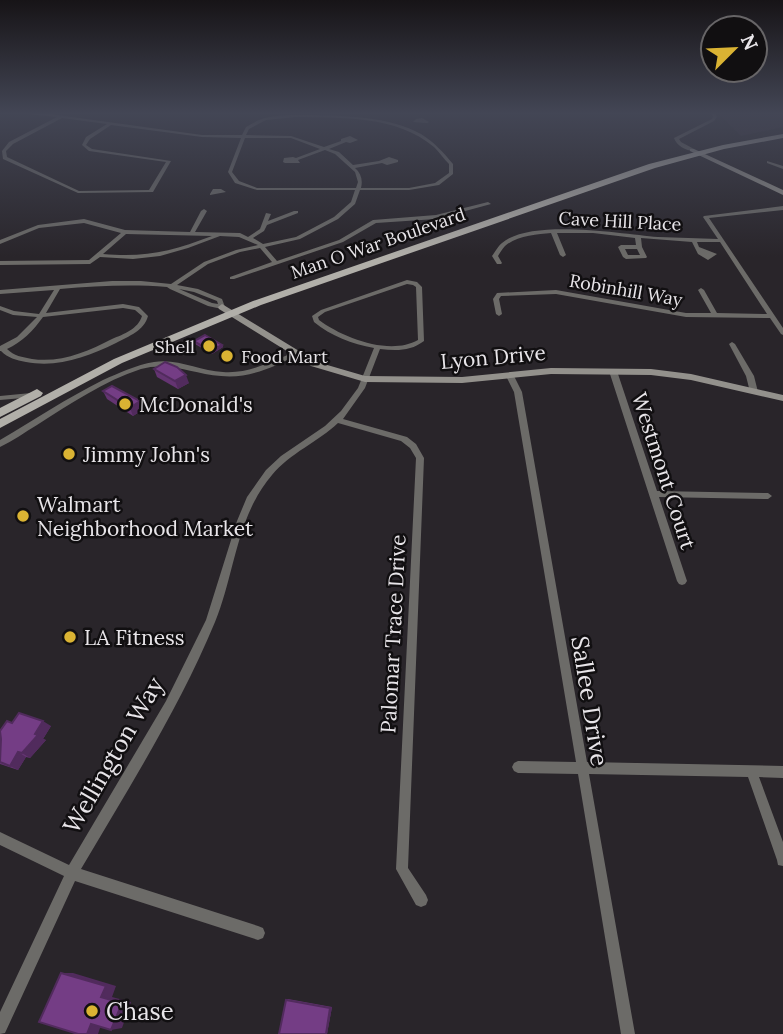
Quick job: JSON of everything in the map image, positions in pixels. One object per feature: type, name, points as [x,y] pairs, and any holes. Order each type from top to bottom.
[{"type":"main road","name":"Man O War Boulevard","points":[[2,411],[117,352],[227,310],[618,172],[659,161]]},
{"type":"main road","name":"Man O War Boulevard","points":[[0,424],[118,361],[227,310]]},
{"type":"street","points":[[12,161],[78,191],[151,191],[169,161]]},
{"type":"street","points":[[232,161],[231,176],[241,184],[275,191],[417,189],[437,184],[449,177],[452,164],[450,161]]},
{"type":"street","points":[[170,287],[201,267],[246,250],[308,234],[350,208],[358,188],[351,166],[344,161]]},
{"type":"street","points":[[715,161],[783,193]]},
{"type":"street","points":[[351,166],[382,162]]},
{"type":"street","points":[[769,162],[783,168]]},
{"type":"street","points":[[223,191],[241,184]]},
{"type":"street","points":[[232,278],[341,241],[366,224],[381,219],[436,217],[488,204]]},
{"type":"street","points":[[783,208],[706,216],[719,241],[783,333]]},
{"type":"street","points":[[192,233],[204,211]]},
{"type":"street","points":[[264,224],[296,212]]},
{"type":"street","points":[[250,238],[260,233],[268,214]]},
{"type":"street","points":[[0,243],[38,227],[71,221],[96,222],[125,232],[224,233],[250,238],[276,263]]},
{"type":"street","points":[[553,231],[563,255]]},
{"type":"street","name":"Cave Hill Place","points":[[499,263],[495,253],[505,244],[525,236],[553,231],[598,231],[719,241]]},
{"type":"street","points":[[0,264],[86,262],[100,255],[125,232]]},
{"type":"street","points":[[100,255],[133,259],[159,256],[224,233]]},
{"type":"street","points":[[638,236],[639,247]]},
{"type":"street","points":[[694,239],[697,248]]},
{"type":"street","points":[[398,283],[415,283],[419,292],[421,341],[410,348],[378,347],[338,335],[319,324],[315,316],[398,283]]},
{"type":"street","name":"Lyon Drive","points":[[0,292],[126,284],[170,287],[227,310],[295,354],[326,369],[365,379],[462,380],[551,371],[613,371],[677,375],[783,398]]},
{"type":"street","points":[[0,307],[14,314],[43,314],[124,306],[137,308],[145,316],[143,324],[134,331],[60,363],[40,363],[10,356],[1,348],[25,335],[43,314],[57,289]]},
{"type":"street","points":[[701,290],[715,315]]},
{"type":"street","name":"Robinhill Way","points":[[499,314],[496,299],[499,294],[544,291],[686,314],[771,316]]},
{"type":"street","points":[[732,344],[750,376],[754,393]]},
{"type":"street","name":"Wellington Way","points":[[0,1028],[72,873],[170,705],[211,620],[250,499],[269,472],[284,458],[338,420],[350,407],[378,347]]},
{"type":"street","points":[[0,444],[90,392],[139,368],[172,363],[216,374],[230,374],[259,370],[295,354]]},
{"type":"street","name":"Westmont Court","points":[[613,371],[682,581]]},
{"type":"street","name":"Sallee Drive","points":[[510,376],[517,393],[628,1034]]},
{"type":"street","points":[[2,411],[0,398],[32,395]]},
{"type":"street","name":"Palomar Trace Drive","points":[[338,420],[404,439],[413,446],[419,458],[402,869],[421,900]]},
{"type":"street","points":[[654,494],[768,496]]},
{"type":"street","points":[[518,767],[783,772]]},
{"type":"street","points":[[752,773],[783,860]]},
{"type":"street","points":[[0,838],[72,873],[258,933]]},
{"type":"building","name":"Shell","points":[[205,335],[222,345],[211,351],[194,341]]},
{"type":"building","points":[[165,362],[186,375],[175,381],[154,369]]},
{"type":"building","points":[[112,386],[140,401],[130,408],[103,391]]},
{"type":"building","points":[[19,713],[43,721],[35,734],[38,735],[22,753],[18,752],[10,766],[0,762],[0,731],[7,721],[12,723]]},
{"type":"building","name":"Chase","points":[[61,973],[106,986],[101,997],[122,1003],[111,1030],[91,1024],[87,1034],[78,1034],[39,1022]]},
{"type":"building","points":[[286,1000],[330,1008],[326,1034],[279,1034]]},
{"type":"place","name":"Shell","points":[[209,346]]},
{"type":"place","name":"Food Mart","points":[[227,356]]},
{"type":"place","name":"McDonald's","points":[[125,404]]},
{"type":"place","name":"Jimmy John's","points":[[69,454]]},
{"type":"place","name":"Walmart Neighborhood Market","points":[[23,516]]},
{"type":"place","name":"LA Fitness","points":[[70,637]]},
{"type":"place","name":"Chase","points":[[92,1011]]}]
